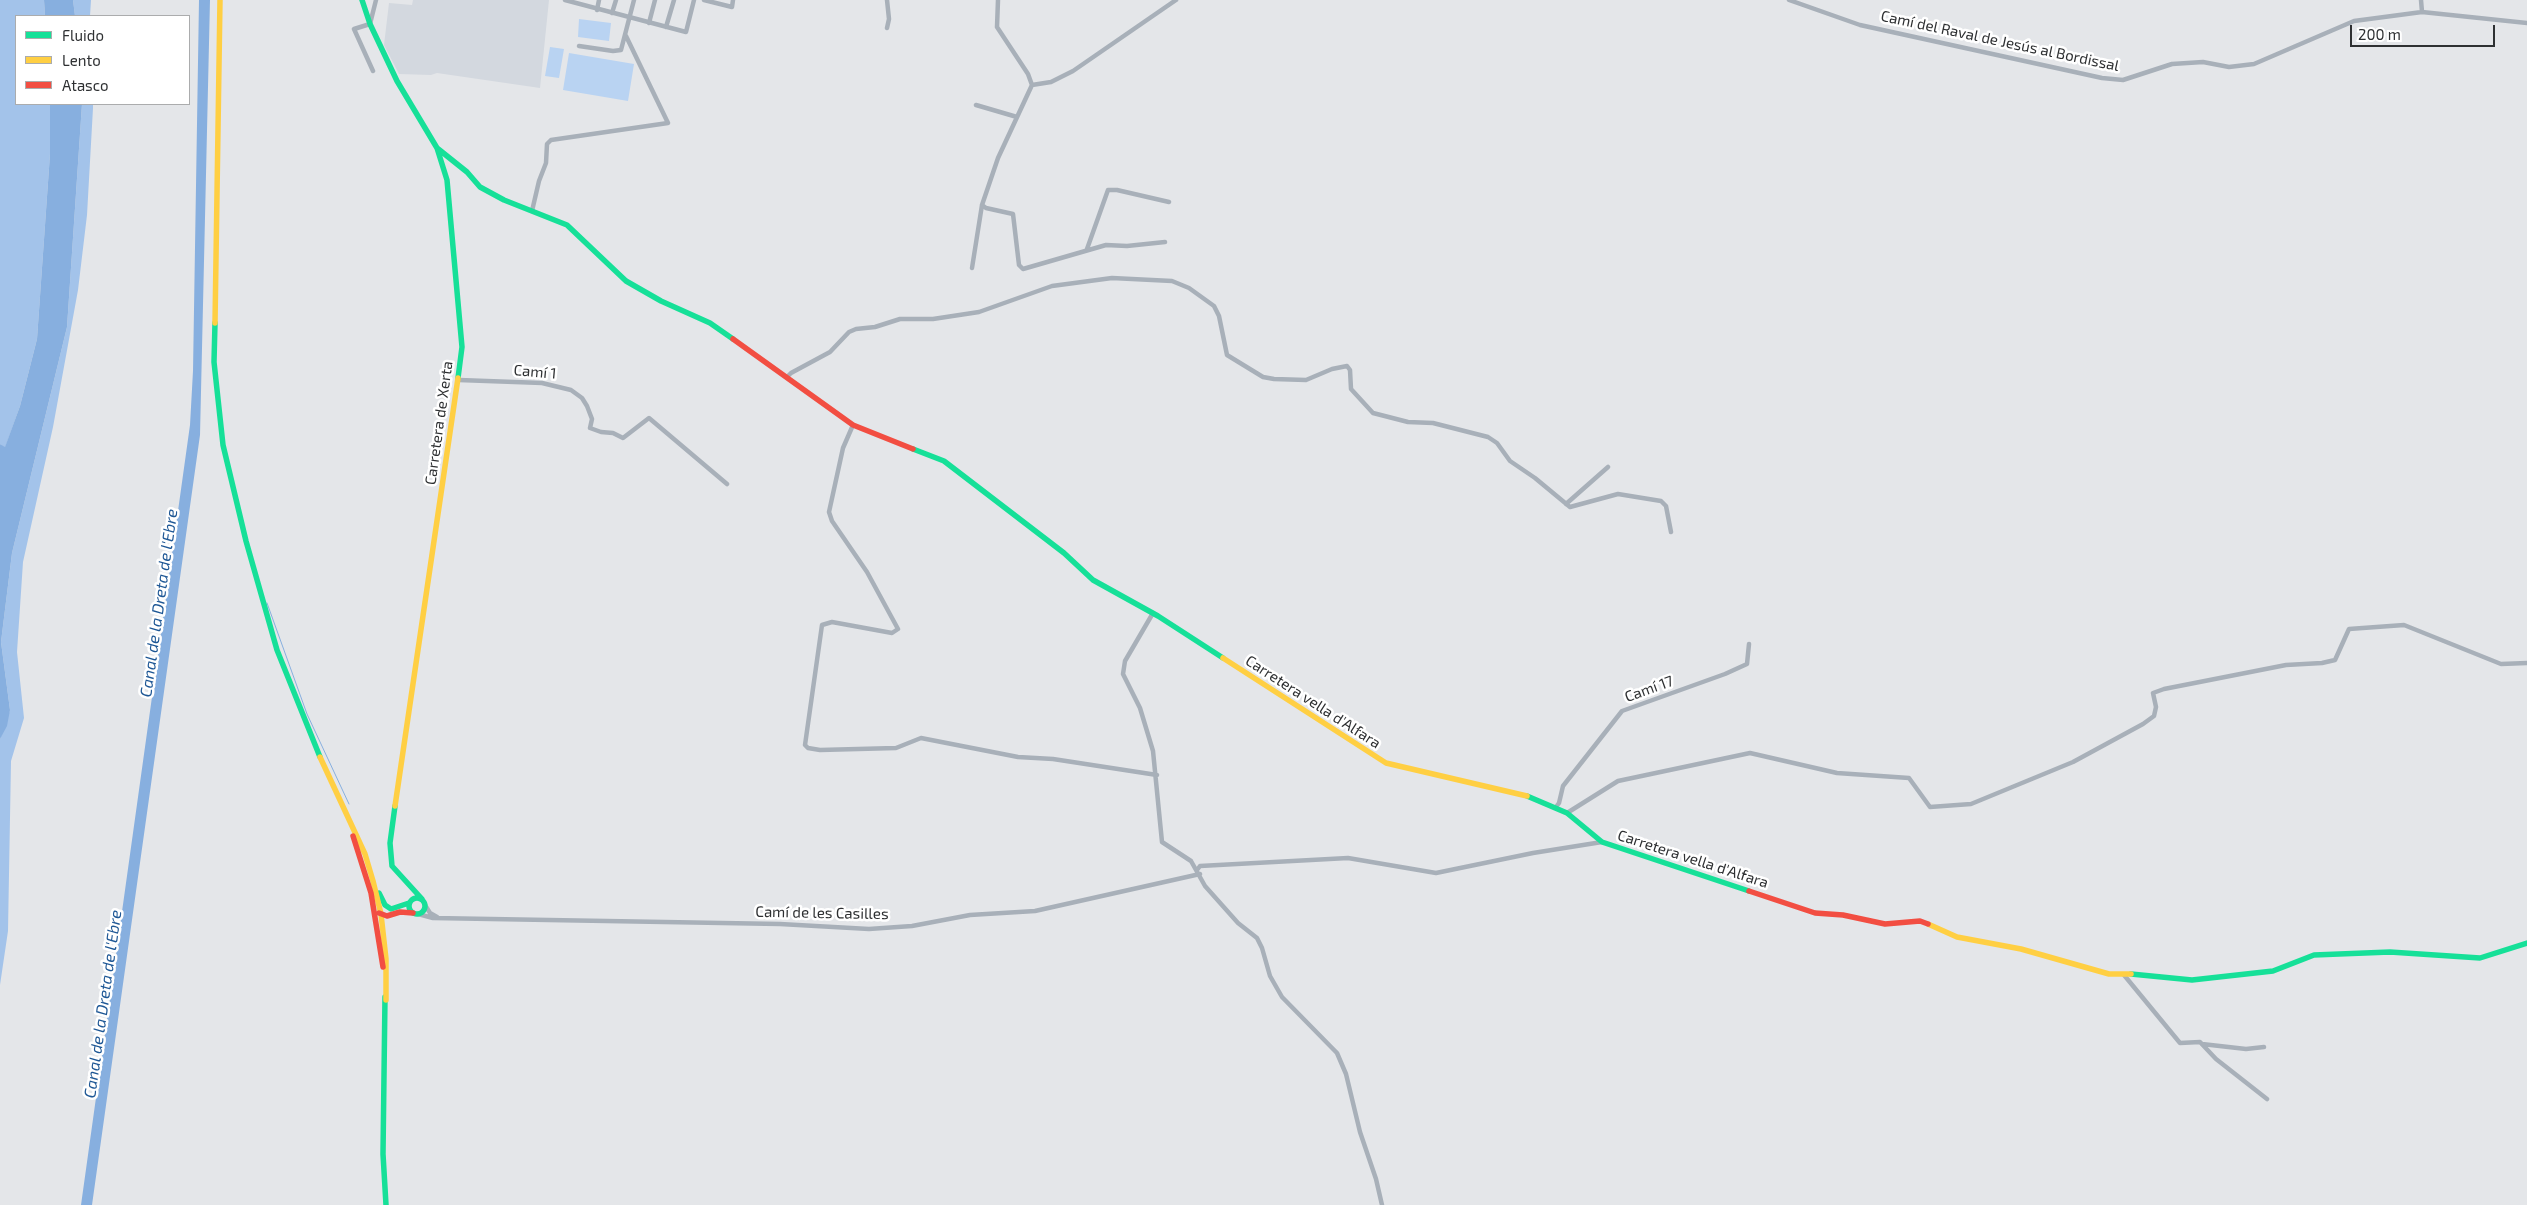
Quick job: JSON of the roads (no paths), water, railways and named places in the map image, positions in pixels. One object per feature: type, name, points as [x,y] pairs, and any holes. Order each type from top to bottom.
[{"type":"main road","points":[[220,0],[214,362],[223,445],[246,541],[277,650],[299,708],[365,854],[380,898],[391,909]]},
{"type":"main road","name":"Carretera de Xerta","points":[[362,0],[370,24],[397,81],[437,148],[447,180],[462,347],[392,825],[390,850],[392,866],[406,885]]},
{"type":"main road","name":"Carretera vella d'Alfara","points":[[437,148],[467,172],[480,187],[532,212],[550,217],[567,225],[583,238],[626,281],[661,301],[710,323],[853,424],[944,461],[1064,553],[1093,580],[1153,613],[1386,764],[1522,794],[1567,813],[1602,842],[1815,912],[1843,914],[1884,924],[1920,921],[1958,937],[2021,949],[2109,974],[2142,974],[2192,980],[2273,970],[2314,955],[2390,952],[2480,958],[2527,943]]},
{"type":"main road","points":[[340,802],[370,880],[377,910],[381,914],[389,915],[400,912],[416,914],[423,912],[425,906],[422,899],[406,885]]},
{"type":"main road","points":[[365,854],[381,914],[387,981]]},
{"type":"main road","points":[[365,870],[378,929],[386,1000]]},
{"type":"main road","points":[[406,885],[410,902],[409,908],[416,914]]},
{"type":"main road","points":[[381,953],[379,918],[381,914],[415,898],[422,899]]},
{"type":"main road","points":[[386,1205],[383,1154],[386,1000],[389,964],[385,926],[389,915]]},
{"type":"street","points":[[373,71],[354,29],[370,24],[376,0]]},
{"type":"street","points":[[565,0],[579,2],[597,10],[686,32],[694,0]]},
{"type":"street","points":[[597,10],[599,0]]},
{"type":"street","points":[[612,13],[616,0]]},
{"type":"street","points":[[579,46],[618,51],[622,48],[634,0]]},
{"type":"street","points":[[649,23],[655,0]]},
{"type":"street","points":[[666,27],[674,0]]},
{"type":"street","points":[[704,0],[732,7],[733,0]]},
{"type":"street","points":[[887,0],[889,19],[887,28]]},
{"type":"street","points":[[972,268],[982,204],[998,158],[1032,85],[1028,74],[997,27],[998,0]]},
{"type":"street","points":[[1032,85],[1051,82],[1073,71],[1176,0]]},
{"type":"street","name":"Camí del Raval de Jesús al Bordissal","points":[[1789,0],[1860,25],[2102,78],[2123,80],[2172,64],[2204,62],[2229,67],[2254,64],[2354,21],[2422,12],[2527,23]]},
{"type":"street","points":[[2421,0],[2422,12]]},
{"type":"street","points":[[532,212],[539,181],[546,163],[547,144],[551,140],[668,123],[626,36]]},
{"type":"street","points":[[976,105],[1017,117]]},
{"type":"street","points":[[1087,249],[1108,190],[1116,190],[1169,202]]},
{"type":"street","points":[[982,204],[986,208],[1013,214],[1021,268],[1029,269],[1087,249],[1110,244],[1127,246],[1165,242]]},
{"type":"street","points":[[787,377],[791,372],[830,352],[849,332],[856,328],[875,328],[900,319],[933,318],[979,312],[1052,286],[1107,278],[1172,281],[1189,288],[1214,306],[1219,316],[1227,354],[1256,373],[1270,379],[1306,380],[1332,369],[1348,367],[1351,389],[1371,411],[1408,422],[1433,423],[1488,437],[1497,443],[1510,461],[1571,507],[1618,494],[1661,501],[1666,506],[1671,532]]},
{"type":"street","name":"Camí 1","points":[[458,380],[542,383],[571,390],[582,398],[587,406],[592,419],[590,428],[601,432],[613,433],[623,438],[649,418],[727,484]]},
{"type":"street","points":[[853,424],[843,448],[828,512],[832,521],[867,572],[898,629],[892,633],[832,622],[822,625],[805,745],[808,748],[820,750],[896,748],[922,738],[1018,757],[1053,760],[1157,775]]},
{"type":"street","points":[[1566,504],[1608,468]]},
{"type":"street","points":[[1153,613],[1125,661],[1123,674],[1145,720],[1157,775],[1157,811],[1162,842],[1188,858],[1205,886],[1238,923],[1260,942],[1270,976],[1282,997],[1319,1033],[1341,1060],[1382,1205]]},
{"type":"street","points":[[1567,813],[1618,781],[1750,753],[1837,773],[1909,778],[1930,807],[1970,804],[2073,762],[2143,724],[2154,716],[2156,707],[2153,694],[2164,689],[2286,665],[2322,663],[2335,660],[2349,629],[2404,625],[2500,664],[2527,663]]},
{"type":"street","name":"Camí 17","points":[[1556,807],[1559,803],[1563,786],[1622,711],[1726,674],[1747,664],[1749,644]]},
{"type":"street","name":"Camí de les Casilles","points":[[416,914],[438,918],[724,925],[780,924],[869,929],[912,926],[970,915],[1042,910],[1198,872],[1200,866],[1348,858],[1436,873],[1533,853],[1602,842]]},
{"type":"street","points":[[425,906],[430,913],[438,918]]},
{"type":"street","points":[[2124,975],[2180,1043],[2186,1044],[2194,1041],[2202,1044],[2246,1049],[2264,1047]]},
{"type":"street","points":[[2202,1044],[2216,1059],[2267,1099]]},
{"type":"waterway","points":[[267,603],[307,714],[349,804]]},
{"type":"water label","name":"Canal de la Dreta de l'Ebre","points":[[159,603]]},
{"type":"water label","name":"Canal de la Dreta de l'Ebre","points":[[103,1004]]}]
